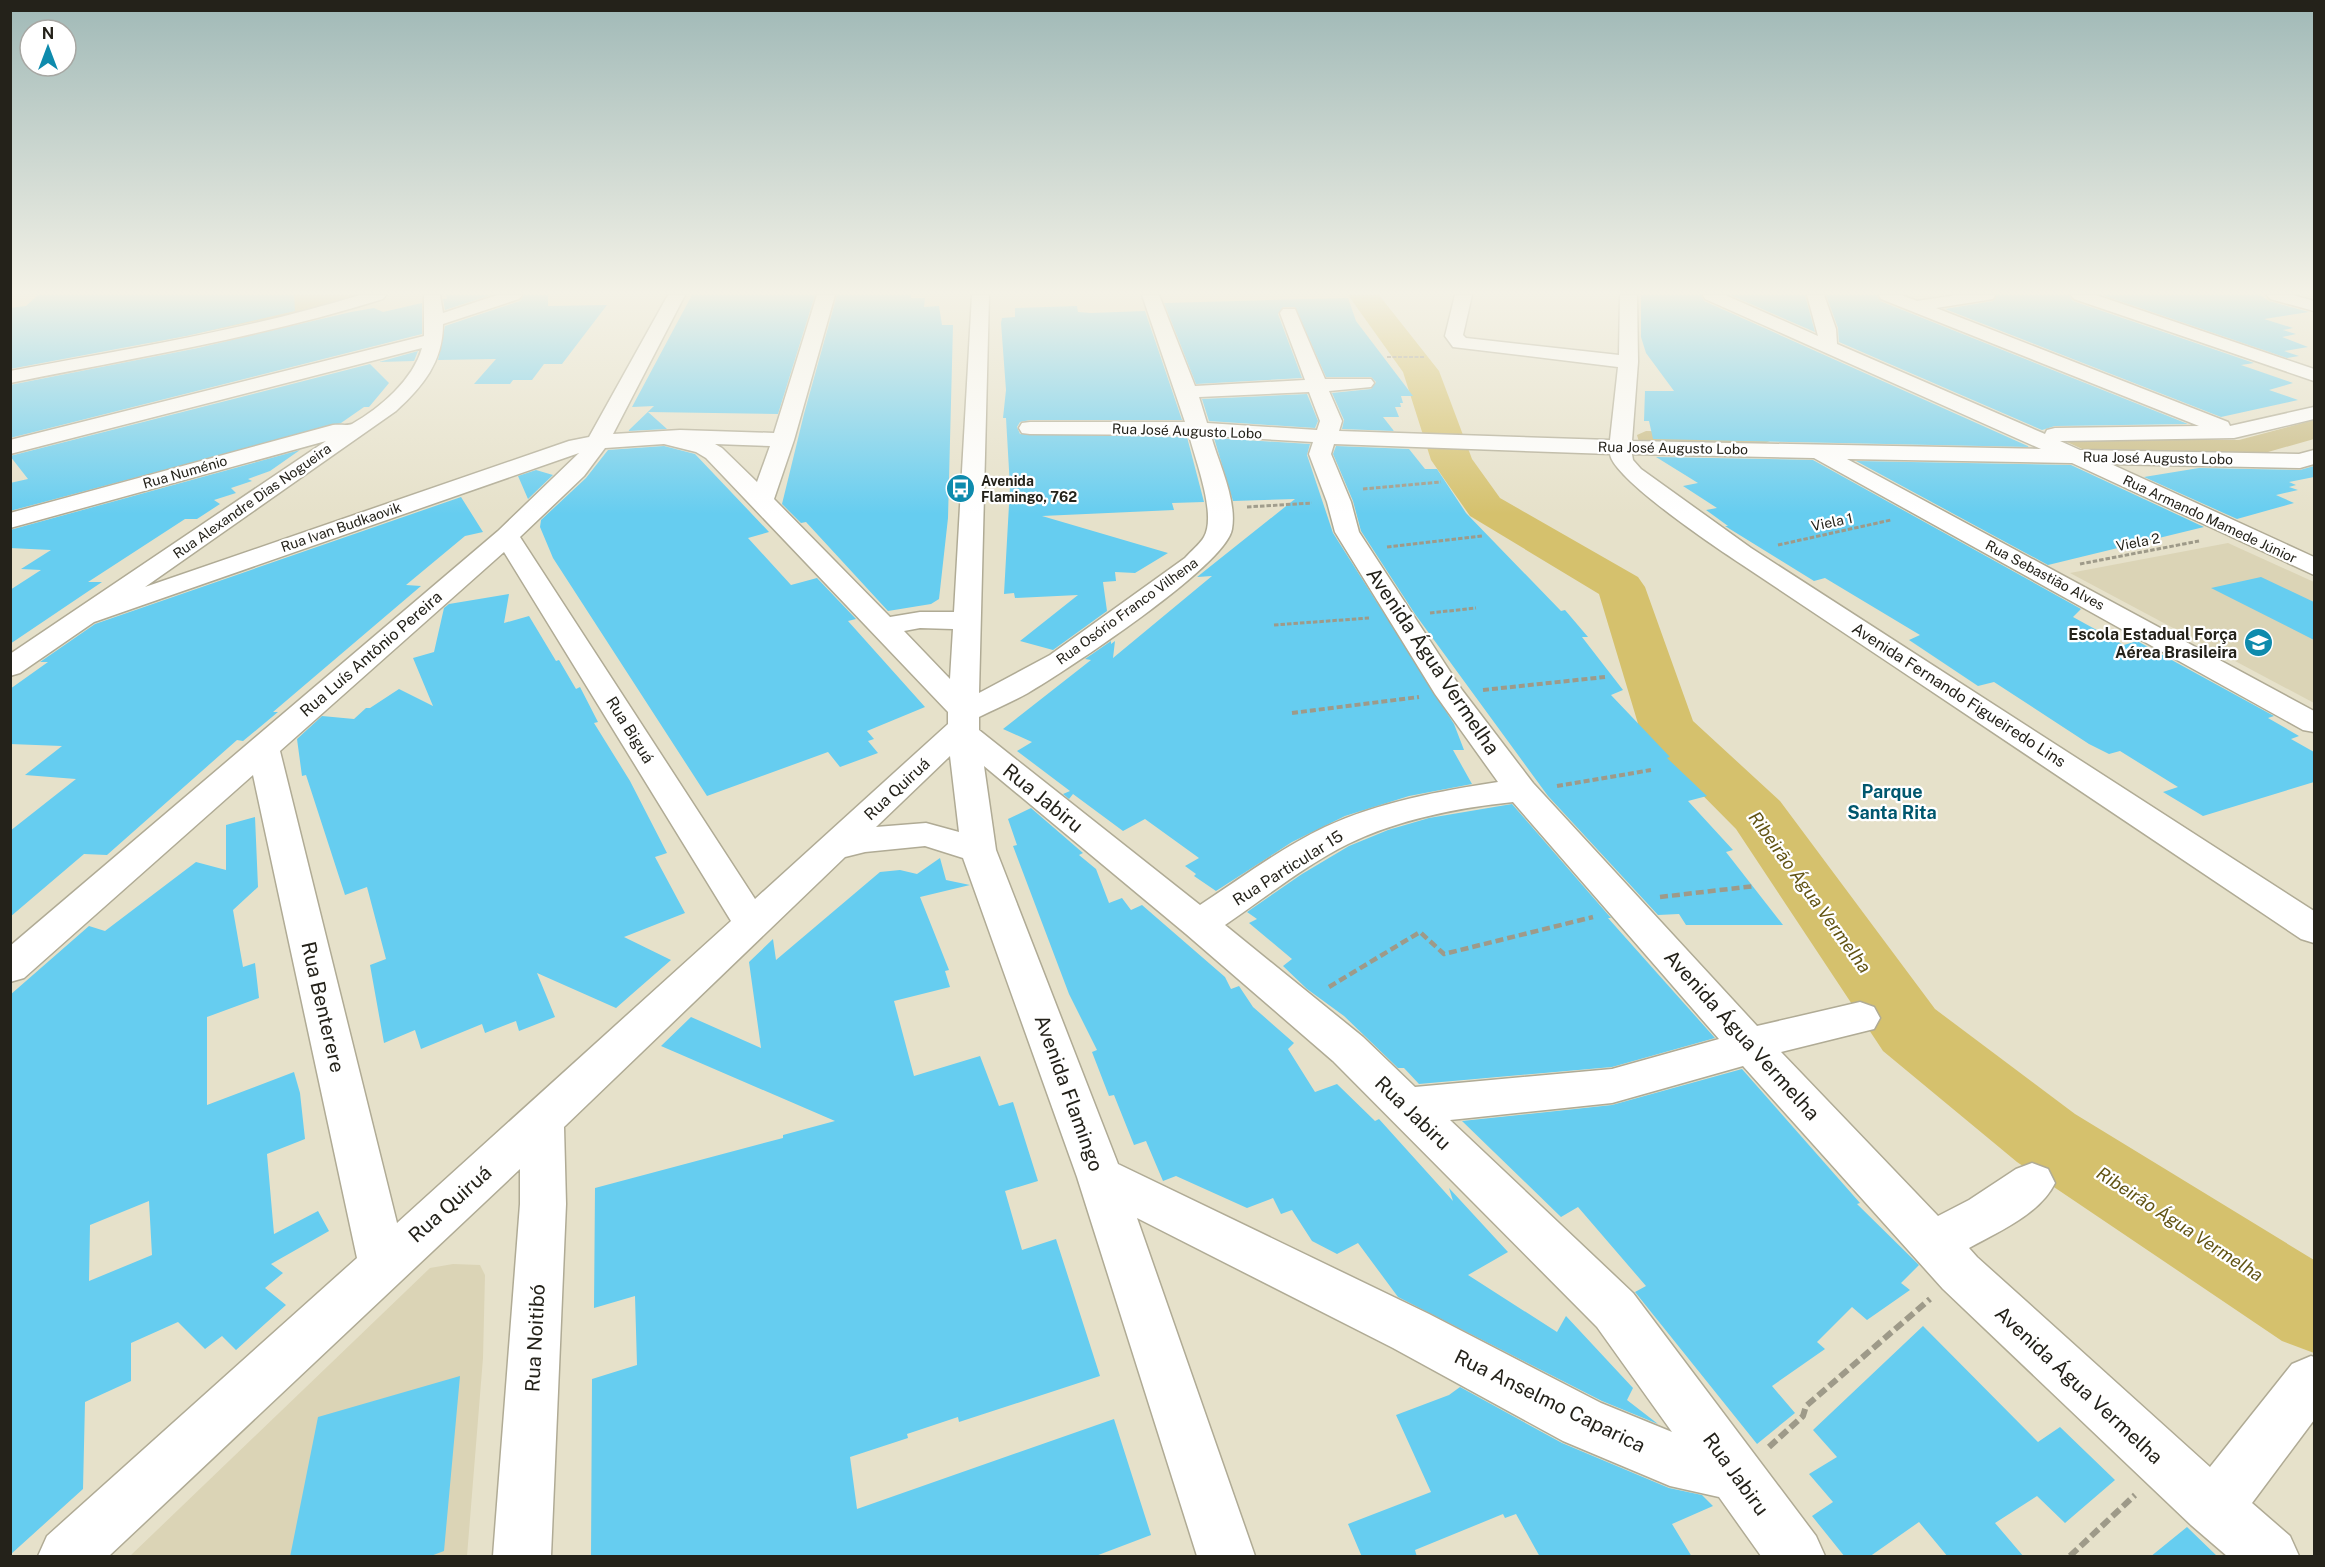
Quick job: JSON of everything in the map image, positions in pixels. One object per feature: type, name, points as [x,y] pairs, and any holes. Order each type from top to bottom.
[{"type":"street","points":[[10,377],[56,368]]},
{"type":"street","points":[[10,447],[297,368]]},
{"type":"street","name":"Rua Alexandre Dias Nogueira","points":[[10,667],[360,425],[416,380],[423,368]]},
{"type":"street","name":"Rua Luís Antônio Pereira","points":[[10,968],[507,536],[576,471],[598,441],[637,368]]},
{"type":"street","points":[[762,500],[804,368]]},
{"type":"street","name":"Avenida Flamingo","points":[[978,368],[964,724],[978,850],[1100,1177],[1226,1557]]},
{"type":"street","name":"Rua Osório Franco Vilhena","points":[[964,724],[1015,687],[1060,661],[1194,563],[1215,541],[1220,529],[1220,508],[1187,392],[1178,368]]},
{"type":"street","name":"Avenida Água Vermelha","points":[[1312,368],[1332,421],[1320,454],[1337,496],[1347,532],[1450,693],[1521,790],[1751,1047],[1946,1258],[2166,1466],[2270,1557]]},
{"type":"street","points":[[1620,437],[1627,368]]},
{"type":"street","name":"Rua Armando Mamede Júnior","points":[[1878,368],[2314,567]]},
{"type":"street","points":[[2073,368],[2234,432]]},
{"type":"street","points":[[2294,368],[2314,375]]},
{"type":"street","points":[[1187,392],[1364,383]]},
{"type":"street","name":"Rua José Augusto Lobo","points":[[1971,432],[2234,432],[2314,413]]},
{"type":"street","name":"Rua Numénio","points":[[10,522],[360,425]]},
{"type":"street","name":"Rua José Augusto Lobo","points":[[1620,437],[1644,427]]},
{"type":"street","name":"Rua José Augusto Lobo","points":[[1030,428],[1197,429],[1416,442],[1620,437],[1818,451],[2310,461]]},
{"type":"street","name":"Rua Sebastião Alves","points":[[1775,428],[2314,723]]},
{"type":"street","name":"Avenida Fernando Figueiredo Lins","points":[[1620,437],[1622,461],[1633,474],[1742,553],[2314,929]]},
{"type":"street","name":"Rua Jabiru","points":[[672,439],[704,447],[714,453],[762,500],[882,627],[964,724],[1348,1049],[1615,1310],[1796,1557]]},
{"type":"street","name":"Rua Jabiru","points":[[598,441],[783,440]]},
{"type":"street","name":"Rua Ivan Budkaovik","points":[[86,616],[557,452],[598,441]]},
{"type":"street","name":"Rua Biguá","points":[[507,536],[752,924]]},
{"type":"street","points":[[882,627],[920,620],[968,621]]},
{"type":"street","name":"Rua Quiruá","points":[[67,1557],[542,1120],[964,724]]},
{"type":"street","name":"Rua Benterere","points":[[262,748],[383,1265]]},
{"type":"street","name":"Rua Particular 15","points":[[1199,924],[1323,843],[1360,825],[1487,794],[1521,790]]},
{"type":"street","name":"Rua Quiruá","points":[[832,850],[865,840],[926,834],[978,850]]},
{"type":"street","points":[[1406,1106],[1612,1086],[1751,1047],[1776,1036],[1860,1018]]},
{"type":"street","name":"Rua Noitibó","points":[[522,1557],[543,1204],[542,1120]]},
{"type":"street","name":"Rua Anselmo Caparica","points":[[1100,1177],[1401,1326],[1582,1422],[1670,1459],[1735,1473]]},
{"type":"street","points":[[1946,1258],[1986,1215],[2031,1183]]},
{"type":"street","points":[[2211,1505],[2229,1487],[2311,1382]]},
{"type":"path","points":[[1220,508],[1442,482]]},
{"type":"path","name":"Viela 1","points":[[1742,553],[1927,512]]},
{"type":"path","name":"Viela 2","points":[[2041,572],[2240,533]]},
{"type":"path","points":[[1359,550],[1482,536]]},
{"type":"path","points":[[1521,790],[1651,770]]},
{"type":"path","points":[[1298,1007],[1420,932],[1444,954],[1626,908],[1666,895],[1755,886]]},
{"type":"path","points":[[1735,1473],[1763,1452],[1803,1416],[1806,1406],[1946,1258]]},
{"type":"path","points":[[2070,1557],[2166,1466]]},
{"type":"shaded area","points":[[2314,420],[2314,439],[2268,452],[2091,453],[2058,438],[2239,440]]},
{"type":"shaded area","points":[[1646,431],[1753,433],[1770,441],[1761,445],[1639,442],[1637,435]]},
{"type":"shaded area","name":"Escola Estadual Força Aérea Brasileira","points":[[2228,543],[2314,582],[2314,703],[2070,573]]},
{"type":"shaded area","points":[[453,1264],[480,1265],[485,1275],[483,1358],[467,1556],[130,1556],[430,1268]]},
{"type":"building","points":[[96,368],[287,368],[10,438],[10,385]]},
{"type":"building","points":[[354,368],[374,368],[389,383],[369,407],[364,407],[341,423],[10,511],[10,483],[28,479],[10,456]]},
{"type":"building","points":[[488,368],[541,368],[532,380],[513,380],[510,384],[474,384]]},
{"type":"building","points":[[653,368],[792,368],[778,414],[648,412],[667,429],[628,431],[654,406],[632,407]]},
{"type":"building","points":[[817,368],[952,368],[948,518],[939,599],[931,604],[888,611],[806,522],[801,523],[782,504]]},
{"type":"building","points":[[1004,368],[1164,368],[1182,420],[1030,420],[1020,422],[1017,427],[1020,434],[1187,437],[1204,502],[1172,503],[1174,510],[1042,516],[1168,553],[1135,573],[1115,572],[1116,581],[1103,582],[1107,611],[1053,650],[1020,641],[1078,595],[1015,598],[1014,593],[1004,594],[1010,487],[1006,418],[1003,418],[1006,390]]},
{"type":"building","points":[[1190,368],[1298,368],[1302,378],[1196,384]]},
{"type":"building","points":[[1322,368],[1392,368],[1413,396],[1401,396],[1403,403],[1400,403],[1401,407],[1395,407],[1399,417],[1383,417],[1394,431],[1342,429],[1344,420],[1332,393],[1371,389],[1376,382],[1371,377],[1326,377]]},
{"type":"building","points":[[1657,368],[1854,368],[2030,447],[1653,439],[1649,421],[1644,421],[1645,391],[1674,391]]},
{"type":"building","points":[[1899,368],[2048,368],[2188,424],[2055,426],[2042,430]]},
{"type":"building","points":[[2096,368],[2250,368],[2293,383],[2269,390],[2298,400],[2221,417]]},
{"type":"building","points":[[1307,394],[1318,421],[1315,428],[1209,421],[1202,399]]},
{"type":"building","points":[[1214,438],[1310,444],[1307,455],[1333,533],[1454,724],[1464,750],[1453,750],[1472,784],[1409,796],[1345,816],[1292,842],[1216,891],[1194,876],[1196,874],[1185,866],[1199,858],[1145,819],[1123,831],[1073,794],[1069,799],[1063,794],[1070,791],[1017,751],[1032,742],[1003,729],[1091,660],[1085,659],[1111,641],[1111,644],[1115,641],[1113,658],[1212,576],[1197,577],[1295,499],[1233,501]]},
{"type":"building","points":[[664,446],[695,454],[769,532],[748,538],[791,585],[817,578],[856,619],[848,621],[925,707],[867,731],[874,739],[868,741],[878,753],[840,767],[828,752],[707,796],[553,558],[540,527],[541,520],[586,478],[608,450]]},
{"type":"building","points":[[1336,446],[1409,449],[1425,469],[1437,469],[1466,513],[1561,611],[1565,610],[1588,637],[1582,637],[1623,690],[1611,695],[1670,757],[1667,758],[1707,796],[1688,801],[1733,850],[1726,852],[1783,925],[1686,925],[1679,914],[1658,915],[1548,796],[1415,614],[1361,531],[1353,501],[1333,454]]},
{"type":"building","points":[[300,450],[270,471],[248,479],[252,481],[231,488],[236,493],[214,500],[220,504],[197,519],[185,519],[88,582],[102,582],[10,644],[10,590],[41,570],[21,569],[51,550],[10,548],[10,530]]},
{"type":"building","points":[[1656,457],[1813,460],[2081,609],[2073,617],[2124,645],[2137,641],[2274,716],[2268,718],[2299,736],[2291,739],[2314,752],[2314,782],[2203,816],[2163,792],[2178,787],[2120,751],[2109,754],[2089,744],[1994,682],[1978,686],[1909,640],[1920,635],[1825,578],[1814,581],[1725,526],[1728,526],[1706,510],[1717,508],[1683,486],[1698,483]]},
{"type":"building","points":[[1856,461],[2071,465],[2204,527],[2048,565]]},
{"type":"building","points":[[2314,466],[2314,477],[2289,482],[2296,485],[2289,487],[2298,490],[2276,495],[2294,503],[2237,519],[2144,477],[2199,468],[2300,470]]},
{"type":"building","points":[[536,470],[553,475],[528,499],[518,476]]},
{"type":"building","points":[[461,497],[483,532],[465,536],[406,585],[421,586],[273,712],[278,712],[243,741],[237,740],[107,855],[84,854],[10,917],[10,831],[76,779],[25,775],[62,746],[10,744],[10,689],[48,662],[40,662],[95,624]]},
{"type":"building","points":[[2261,577],[2314,602],[2314,640],[2211,588]]},
{"type":"building","points":[[509,594],[504,623],[529,616],[576,689],[580,687],[598,722],[594,723],[630,781],[667,853],[655,857],[685,913],[624,937],[671,960],[616,1008],[537,973],[555,1017],[519,1031],[516,1021],[485,1033],[482,1024],[421,1049],[415,1030],[384,1043],[370,965],[386,959],[367,887],[345,895],[306,775],[302,776],[297,739],[322,716],[354,719],[366,708],[370,708],[399,689],[433,706],[413,658],[434,652],[444,608],[449,604]]},
{"type":"building","points":[[1512,804],[1611,918],[1608,918],[1715,1038],[1612,1067],[1419,1084],[1404,1068],[1398,1068],[1344,1016],[1307,989],[1283,966],[1292,959],[1249,923],[1257,919],[1247,912],[1302,874],[1349,846],[1388,830],[1429,818]]},
{"type":"building","points":[[1031,808],[1083,853],[1079,855],[1096,869],[1109,903],[1122,898],[1131,910],[1142,905],[1225,977],[1231,989],[1239,986],[1253,1007],[1294,1043],[1288,1049],[1315,1092],[1337,1084],[1375,1121],[1379,1119],[1453,1201],[1449,1188],[1508,1252],[1468,1275],[1557,1332],[1566,1316],[1633,1388],[1627,1400],[1658,1424],[1602,1401],[1398,1297],[1358,1243],[1337,1254],[1312,1241],[1292,1210],[1281,1214],[1273,1198],[1247,1208],[1176,1176],[1163,1181],[1146,1141],[1134,1145],[1114,1095],[1109,1096],[1092,1052],[1097,1050],[1069,994],[1013,846],[1017,845],[1008,819]]},
{"type":"building","points":[[255,817],[258,887],[233,910],[243,967],[255,963],[259,998],[207,1017],[207,1105],[294,1072],[300,1093],[305,1139],[267,1154],[274,1234],[318,1211],[329,1231],[271,1264],[283,1273],[265,1288],[286,1305],[236,1350],[222,1336],[205,1349],[178,1322],[131,1343],[131,1381],[85,1402],[83,1489],[10,1555],[10,995],[89,926],[105,931],[196,862],[226,870],[226,825]],"holes":[[[149,1201],[152,1255],[89,1281],[90,1225]]]},
{"type":"building","points":[[940,858],[946,880],[970,885],[920,897],[949,970],[945,971],[950,987],[894,1001],[914,1076],[980,1056],[999,1106],[1013,1102],[1038,1181],[1005,1191],[1022,1250],[1056,1239],[1100,1376],[959,1422],[958,1417],[907,1434],[908,1438],[850,1457],[857,1509],[1114,1419],[1151,1535],[1093,1557],[591,1557],[592,1379],[637,1365],[635,1296],[594,1308],[595,1188],[783,1138],[783,1135],[835,1121],[661,1046],[691,1017],[761,1048],[749,962],[773,939],[776,960],[880,872],[900,870],[917,874]]},
{"type":"building","points":[[1742,1069],[1860,1203],[1857,1204],[1919,1265],[1901,1283],[1910,1290],[1867,1320],[1852,1307],[1817,1342],[1825,1349],[1772,1386],[1795,1413],[1757,1444],[1635,1292],[1646,1286],[1578,1207],[1561,1217],[1462,1121],[1612,1105]]},
{"type":"building","points":[[1923,1326],[2038,1442],[2060,1427],[2115,1480],[2065,1523],[2037,1496],[1995,1523],[2024,1557],[1948,1557],[1919,1522],[1869,1557],[1845,1557],[1812,1516],[1833,1502],[1809,1474],[1837,1457],[1813,1430]]},
{"type":"building","points":[[460,1376],[444,1551],[428,1557],[290,1557],[318,1417]]},
{"type":"building","points":[[1460,1387],[1562,1443],[1669,1488],[1702,1495],[1713,1506],[1672,1524],[1692,1557],[1540,1557],[1516,1514],[1505,1518],[1503,1514],[1415,1550],[1417,1557],[1362,1557],[1348,1524],[1431,1492],[1396,1415],[1449,1395]]},
{"type":"building","points":[[2187,1527],[2218,1557],[2150,1557]]},
{"type":"waterway","name":"Ribeirão Água Vermelha","points":[[1419,368],[1452,460],[1485,507],[1621,587],[1667,727],[1758,815],[1909,1030],[2046,1138],[2314,1310]]},
{"type":"place","name":"Avenida Flamingo, 762","points":[[960,489]]},
{"type":"place","name":"Escola Estadual Força Aérea Brasileira","points":[[2258,643]]},
{"type":"district","name":"Parque Santa Rita","points":[[1892,801]]}]
